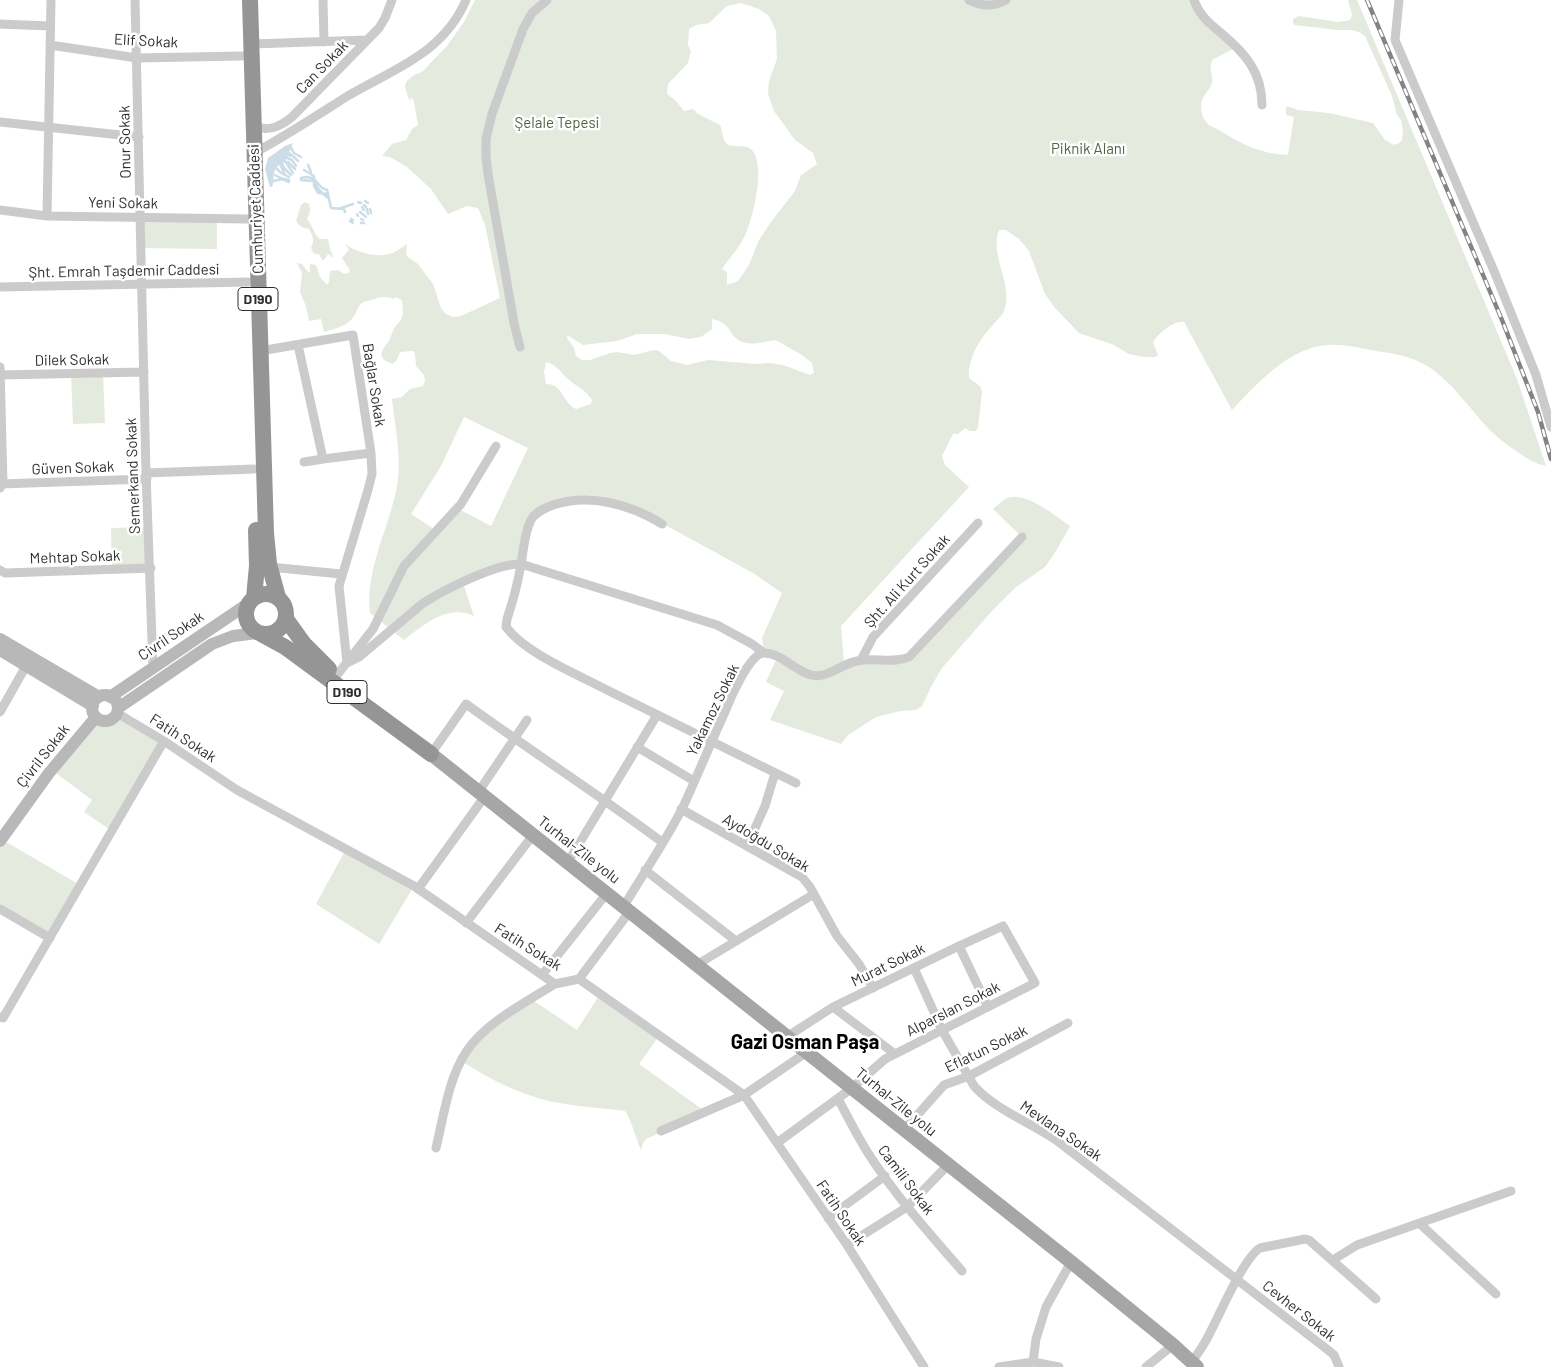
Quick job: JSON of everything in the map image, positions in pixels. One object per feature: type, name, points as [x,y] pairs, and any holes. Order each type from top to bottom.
[{"type":"highway","name":"Cumhuriyet Caddesi","points":[[241,0],[247,50]]},
{"type":"highway","name":"Cumhuriyet Caddesi","points":[[250,0],[247,50],[249,126],[260,351],[266,533],[270,567],[278,598],[283,602],[286,609],[286,620],[304,644],[342,669],[431,754]]},
{"type":"highway","name":"Cumhuriyet Caddesi","points":[[250,154],[247,218],[256,558],[252,600],[246,613],[246,620],[249,626],[259,634]]},
{"type":"highway","points":[[252,600],[264,594],[278,598]]},
{"type":"highway","points":[[259,634],[275,633],[286,620]]},
{"type":"highway","name":"D190","points":[[259,634],[285,647],[431,754]]},
{"type":"main road","name":"Turhal-Zile yolu","points":[[431,754],[698,964],[1071,1262],[1195,1365]]},
{"type":"street","points":[[47,216],[50,0]]},
{"type":"street","name":"Onur Sokak","points":[[135,0],[142,284]]},
{"type":"street","points":[[323,0],[324,42]]},
{"type":"street","name":"Can Sokak","points":[[274,127],[287,121],[297,112],[367,40],[385,18],[392,0]]},
{"type":"street","points":[[250,154],[280,140],[359,90],[420,57],[452,26],[466,0]]},
{"type":"street","points":[[520,347],[514,323],[488,174],[486,139],[492,114],[523,29],[532,13],[547,0]]},
{"type":"street","points":[[969,0],[984,6],[999,4],[1006,0]]},
{"type":"street","points":[[1194,0],[1199,13],[1230,40],[1249,60],[1257,74],[1262,94],[1262,105]]},
{"type":"street","points":[[1399,0],[1395,40],[1536,375],[1551,427]]},
{"type":"street","points":[[0,24],[50,26]]},
{"type":"street","name":"Elif Sokak","points":[[50,45],[136,58],[367,40]]},
{"type":"street","points":[[0,122],[139,137]]},
{"type":"street","points":[[249,126],[264,129],[274,127],[280,140]]},
{"type":"street","name":"Yeni Sokak","points":[[0,210],[47,216],[247,218]]},
{"type":"street","name":"Şht. Emrah Taşdemir Caddesi","points":[[0,287],[248,282]]},
{"type":"street","name":"Semerkand Sokak","points":[[142,284],[153,668]]},
{"type":"street","name":"Bağlar Sokak","points":[[260,351],[353,335],[371,453],[372,474],[338,589],[342,669]]},
{"type":"street","points":[[298,345],[323,460]]},
{"type":"street","points":[[0,367],[1,485]]},
{"type":"street","name":"Dilek Sokak","points":[[0,375],[144,372]]},
{"type":"street","points":[[342,669],[373,630],[404,566],[461,504],[496,446]]},
{"type":"street","points":[[304,462],[371,453]]},
{"type":"street","name":"Güven Sokak","points":[[1,485],[254,469]]},
{"type":"street","points":[[662,524],[641,512],[618,505],[588,500],[564,502],[549,506],[532,517],[526,534],[506,628],[534,651],[657,715],[796,783]]},
{"type":"street","name":"Şht. Ali Kurt Sokak","points":[[861,660],[873,637],[978,523]]},
{"type":"street","points":[[342,669],[433,597],[497,568],[514,564],[521,564],[717,625],[752,644],[764,653],[779,658],[801,672],[815,676],[861,660],[900,660],[914,653],[1022,537]]},
{"type":"street","points":[[270,567],[341,574]]},
{"type":"street","name":"Mehtap Sokak","points":[[0,570],[5,573],[151,568]]},
{"type":"street","name":"Civril Sokak","points":[[100,704],[252,600]]},
{"type":"street","name":"Civril Sokak","points":[[118,710],[212,644],[233,636],[259,634]]},
{"type":"street","points":[[0,639],[100,704]]},
{"type":"street","points":[[0,650],[26,666],[100,704],[115,700],[118,710],[113,719],[101,720],[100,704]]},
{"type":"street","name":"Yakamoz Sokak","points":[[579,979],[627,909],[645,870],[681,810],[736,687],[756,656],[764,653]]},
{"type":"street","points":[[0,712],[26,666]]},
{"type":"street","name":"Çivril Sokak","points":[[0,841],[100,704]]},
{"type":"street","points":[[431,754],[466,704],[514,739],[605,800],[662,842]]},
{"type":"street","name":"Fatih Sokak","points":[[118,710],[237,790],[418,889],[554,984],[579,979],[744,1096],[847,1245],[924,1367]]},
{"type":"street","points":[[568,862],[657,715]]},
{"type":"street","points":[[418,889],[482,794],[527,720]]},
{"type":"street","points":[[0,1017],[3,1018],[164,741]]},
{"type":"street","points":[[637,747],[694,781]]},
{"type":"street","points":[[747,846],[765,806],[775,773]]},
{"type":"street","name":"Aydoğdu Sokak","points":[[681,810],[802,877],[814,894],[837,936],[860,964],[872,988]]},
{"type":"street","points":[[466,923],[533,835]]},
{"type":"street","points":[[645,870],[736,941]]},
{"type":"street","points":[[542,975],[607,893]]},
{"type":"street","points":[[698,964],[814,894]]},
{"type":"street","points":[[0,909],[50,938]]},
{"type":"street","name":"Murat Sokak","points":[[788,1036],[833,1008],[872,988],[1003,926]]},
{"type":"street","name":"Alparslan Sokak","points":[[833,1008],[895,1054],[1035,983],[1003,926]]},
{"type":"street","points":[[959,946],[988,1007]]},
{"type":"street","name":"Mevlana Sokak","points":[[914,968],[942,1030],[974,1086],[986,1098],[1056,1140],[1237,1280]]},
{"type":"street","points":[[436,1148],[452,1081],[467,1050],[495,1023],[554,984]]},
{"type":"street","name":"Eflatun Sokak","points":[[904,1130],[944,1085],[969,1076],[1068,1023]]},
{"type":"street","points":[[661,1131],[744,1096],[807,1052]]},
{"type":"street","points":[[777,1144],[852,1088],[876,1066],[895,1054]]},
{"type":"street","name":"Camili Sokak","points":[[838,1099],[868,1152],[885,1176],[908,1207],[962,1271]]},
{"type":"street","points":[[847,1245],[908,1207],[948,1164]]},
{"type":"street","points":[[828,1218],[885,1176]]},
{"type":"street","points":[[1333,1260],[1356,1245],[1511,1190]]},
{"type":"street","points":[[1419,1223],[1496,1294]]},
{"type":"street","points":[[1195,1365],[1237,1280],[1254,1252],[1260,1248],[1306,1239],[1314,1243],[1376,1299]]},
{"type":"street","points":[[1033,1362],[1036,1338],[1046,1307],[1071,1262]]},
{"type":"street","name":"Cevher Sokak","points":[[1237,1280],[1334,1355],[1339,1367]]},
{"type":"street","points":[[1146,1367],[1173,1345]]},
{"type":"street","points":[[999,1367],[1033,1362],[1059,1367]]},
{"type":"green space","points":[[475,0],[1194,0],[1237,47],[1212,60],[1212,83],[1201,103],[1204,119],[1210,126],[1235,140],[1269,153],[1288,155],[1294,117],[1286,115],[1287,106],[1298,110],[1329,113],[1373,123],[1385,140],[1394,145],[1402,140],[1401,120],[1397,115],[1392,96],[1365,36],[1352,30],[1337,30],[1295,25],[1293,23],[1293,19],[1299,16],[1338,22],[1350,20],[1352,15],[1348,0],[1357,0],[1517,379],[1546,466],[1535,463],[1510,447],[1484,424],[1444,379],[1421,362],[1404,356],[1352,346],[1327,345],[1299,353],[1274,369],[1232,410],[1184,322],[1171,325],[1158,336],[1153,343],[1158,355],[1155,357],[1129,354],[1114,345],[1079,333],[1055,308],[1045,294],[1029,251],[1019,239],[1006,230],[999,230],[997,250],[1006,291],[1004,311],[975,350],[969,371],[969,378],[980,386],[982,392],[978,427],[976,431],[970,431],[965,428],[958,434],[953,434],[942,456],[945,465],[969,487],[841,626],[844,664],[904,659],[1022,537],[993,509],[1005,499],[1013,497],[1030,501],[1048,510],[1070,526],[1045,567],[1015,588],[991,612],[942,668],[922,706],[916,710],[900,711],[876,717],[848,735],[841,744],[770,720],[784,691],[766,682],[777,658],[764,653],[762,638],[782,593],[753,573],[647,515],[576,500],[532,517],[521,564],[463,583],[474,616],[455,612],[446,614],[428,622],[404,640],[370,613],[369,597],[374,565],[397,486],[399,465],[398,442],[392,399],[402,397],[410,389],[423,386],[424,375],[416,366],[415,353],[413,351],[400,352],[397,360],[392,364],[384,360],[381,355],[394,328],[401,320],[403,313],[402,300],[396,297],[394,299],[381,297],[363,302],[348,322],[340,327],[324,332],[321,319],[309,321],[306,306],[300,292],[302,273],[297,263],[302,264],[308,272],[310,272],[310,264],[316,265],[320,277],[327,285],[330,271],[338,270],[344,274],[349,273],[350,270],[342,258],[349,250],[345,244],[360,252],[384,255],[396,251],[407,244],[406,254],[418,264],[433,284],[441,308],[446,314],[453,317],[461,316],[500,298],[485,225],[478,208],[467,206],[448,214],[431,189],[407,167],[390,157],[382,156],[392,144],[406,140],[412,129],[418,125],[414,102],[412,98],[409,100],[405,87],[406,82],[414,75],[422,72],[447,46],[464,22]],"holes":[[[741,3],[759,9],[769,16],[776,31],[777,59],[769,81],[768,94],[774,111],[795,140],[813,153],[817,164],[801,175],[795,191],[759,240],[749,265],[738,281],[727,285],[727,272],[722,269],[744,238],[755,204],[758,179],[756,157],[749,148],[728,145],[724,140],[720,125],[698,114],[693,109],[684,111],[667,94],[668,84],[688,63],[691,52],[688,45],[689,29],[696,25],[709,23],[727,6]],[[712,319],[724,324],[736,339],[741,341],[754,344],[775,340],[802,355],[812,363],[814,373],[810,375],[783,365],[769,363],[757,364],[708,360],[687,365],[671,361],[659,351],[654,350],[634,355],[617,352],[590,360],[582,360],[576,356],[574,348],[567,338],[567,335],[583,345],[617,341],[637,334],[665,334],[689,339],[701,337],[712,329]],[[546,362],[553,365],[587,394],[592,400],[591,404],[576,409],[571,406],[560,390],[546,384],[544,372]],[[464,417],[528,448],[491,526],[457,508],[437,531],[411,514],[441,466]]]},
{"type":"green space","points":[[305,202],[309,204],[310,208],[307,219],[320,239],[328,239],[334,258],[328,254],[322,260],[319,254],[314,254],[311,248],[313,238],[309,229],[301,227],[296,221],[301,205]]},
{"type":"green space","points":[[141,217],[217,218],[217,249],[141,248]]},
{"type":"green space","points":[[71,373],[103,373],[105,423],[73,424]]},
{"type":"green space","points":[[149,527],[151,568],[112,569],[111,528]]},
{"type":"green space","points":[[115,716],[164,741],[112,831],[84,812],[92,800],[52,770],[101,720],[110,720]]},
{"type":"green space","points":[[1,839],[80,885],[50,938],[0,909]]},
{"type":"green space","points":[[346,849],[414,886],[379,944],[316,904]]},
{"type":"green space","points":[[600,994],[659,1036],[639,1064],[706,1112],[646,1139],[641,1150],[625,1111],[575,1106],[538,1098],[517,1091],[461,1061],[479,1036],[531,999],[577,1030]]},
{"type":"water","points":[[293,143],[285,161],[276,168],[273,185],[270,187],[265,169],[268,158],[285,146]]},
{"type":"waterway","points":[[291,148],[294,153],[301,157]]},
{"type":"waterway","points":[[288,152],[292,156]]},
{"type":"waterway","points":[[287,155],[293,156],[298,161]]},
{"type":"waterway","points":[[287,158],[292,160],[296,166]]},
{"type":"waterway","points":[[285,161],[293,173]]},
{"type":"waterway","points":[[288,162],[295,169]]},
{"type":"waterway","points":[[282,163],[291,175]]},
{"type":"waterway","points":[[280,164],[285,175]]},
{"type":"waterway","points":[[308,165],[311,172]]},
{"type":"waterway","points":[[276,168],[289,177]]},
{"type":"waterway","points":[[304,170],[314,176],[314,186],[318,193],[328,194],[331,208],[344,209],[345,212]]},
{"type":"waterway","points":[[275,175],[281,178]]},
{"type":"waterway","points":[[280,178],[289,180]]},
{"type":"waterway","points":[[301,178],[312,178],[319,190],[328,198]]},
{"type":"waterway","points":[[274,181],[282,179],[289,182]]},
{"type":"waterway","points":[[301,180],[314,181]]},
{"type":"waterway","points":[[315,180],[322,188],[327,190],[328,194]]},
{"type":"waterway","points":[[341,208],[353,204]]},
{"type":"waterway","points":[[367,209],[368,214]]},
{"type":"waterway","points":[[370,209],[371,213]]},
{"type":"waterway","points":[[360,212],[366,217]]},
{"type":"railway","points":[[1367,0],[1502,320],[1538,412],[1551,459]]},
{"type":"district","name":"Gazi Osman Paşa","points":[[805,1042]]},
{"type":"park label","name":"Şelale Tepesi","points":[[557,123]]},
{"type":"park label","name":"Piknik Alanı","points":[[1088,149]]}]
